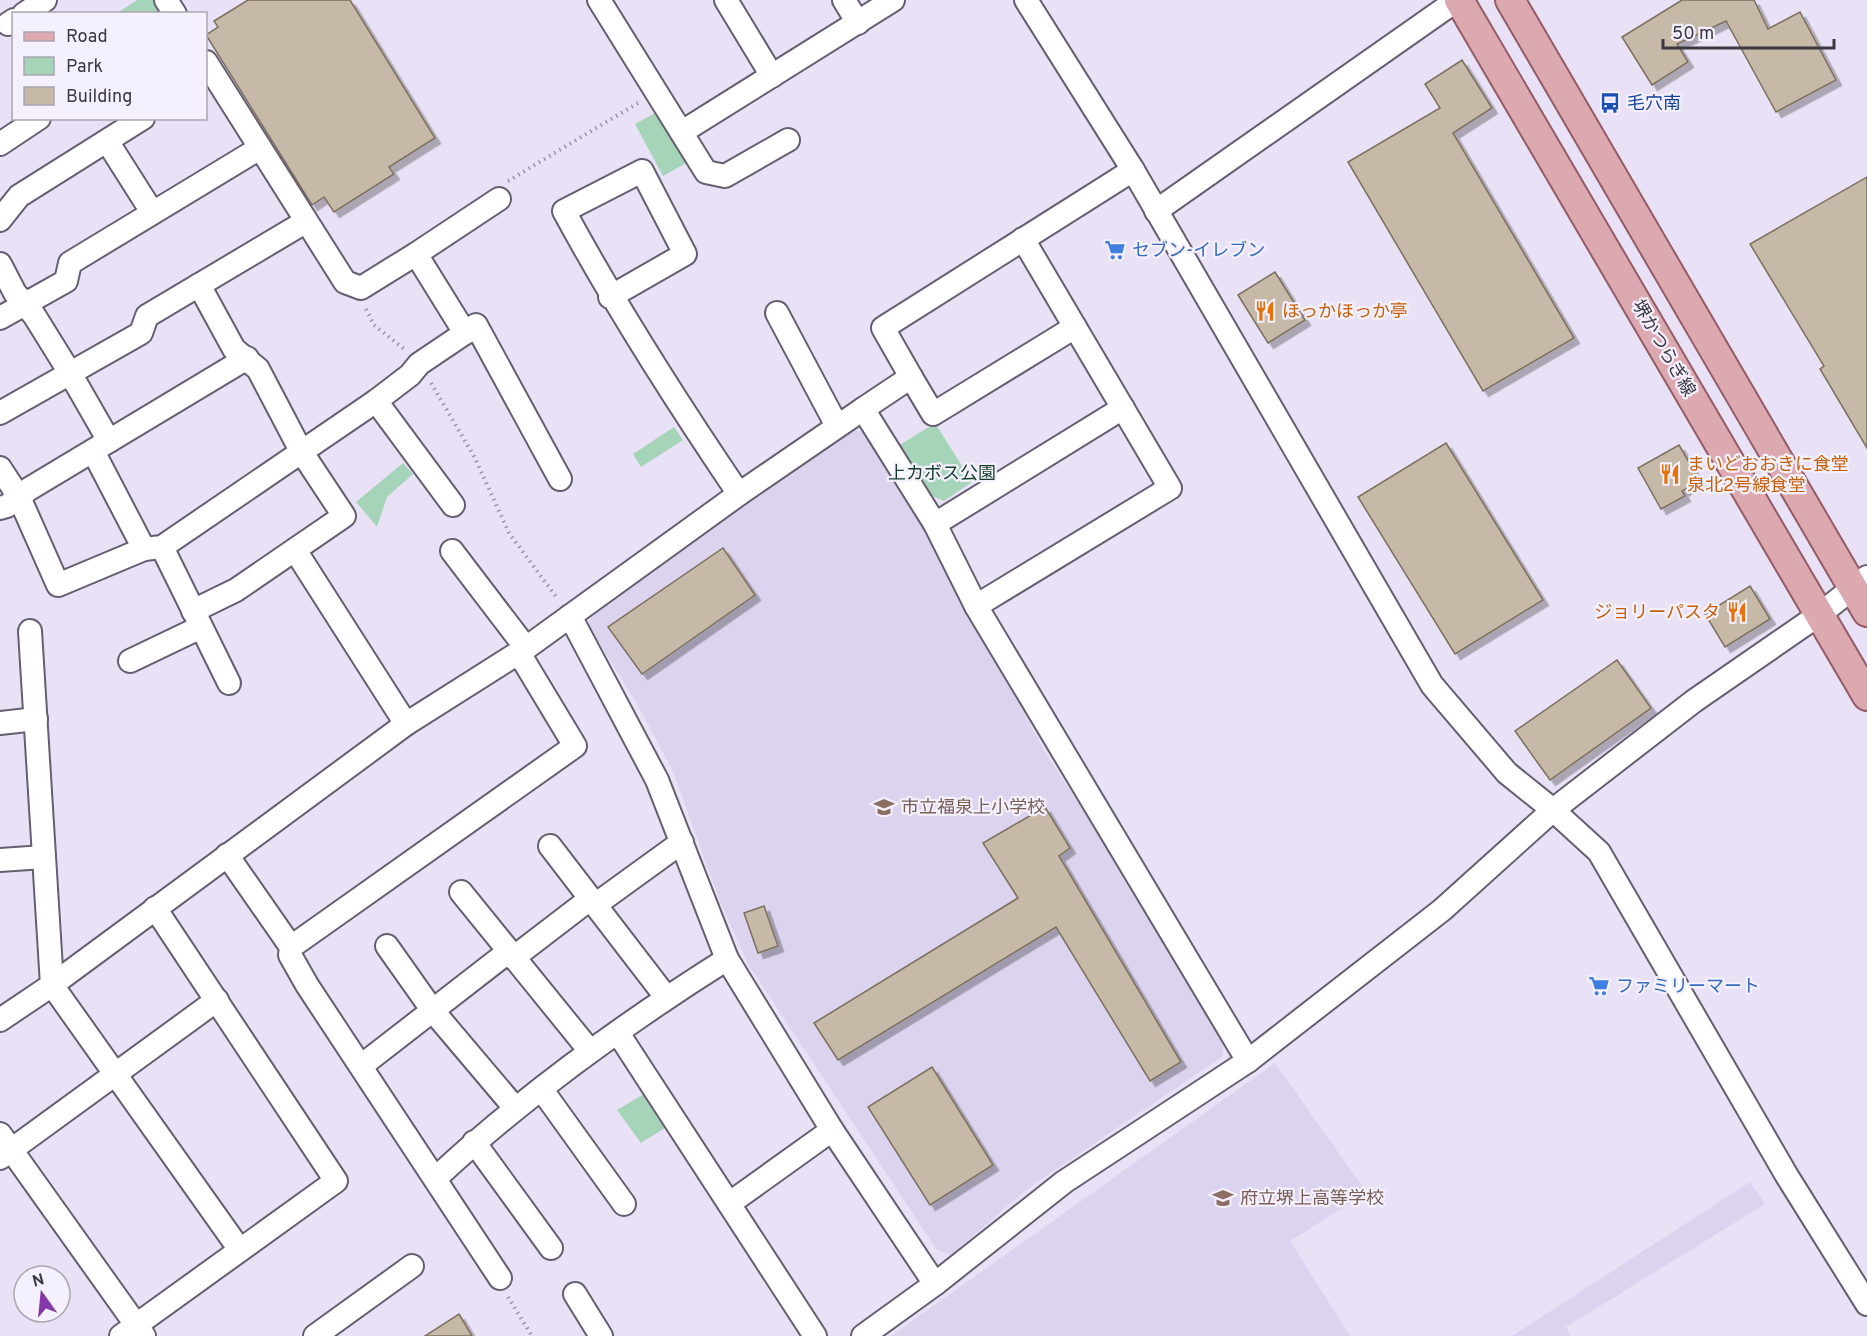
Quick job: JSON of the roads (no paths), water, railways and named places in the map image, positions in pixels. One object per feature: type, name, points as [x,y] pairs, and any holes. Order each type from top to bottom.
[{"type":"main road","name":"堺かつらぎ線","points":[[1458,0],[1821,614],[1867,696]]},
{"type":"main road","points":[[1510,0],[1860,582],[1867,612]]},
{"type":"street","points":[[599,0],[706,172],[725,176],[788,140]]},
{"type":"street","points":[[726,0],[772,76]]},
{"type":"street","points":[[844,0],[858,23]]},
{"type":"street","points":[[682,132],[893,0]]},
{"type":"street","points":[[1026,0],[1133,170],[1432,684],[1507,773],[1553,810],[1599,852],[1787,1176],[1867,1304]]},
{"type":"street","points":[[1156,211],[1458,0]]},
{"type":"street","points":[[208,72],[260,148],[345,282],[362,288],[499,199]]},
{"type":"street","points":[[0,144],[36,120]]},
{"type":"street","points":[[0,220],[19,196],[140,120]]},
{"type":"street","points":[[107,141],[152,213]]},
{"type":"street","points":[[0,318],[66,281],[70,263],[260,148]]},
{"type":"street","points":[[1075,327],[933,414],[882,328],[1133,170]]},
{"type":"street","points":[[610,297],[685,254],[642,171],[564,211],[610,297],[659,376],[739,494]]},
{"type":"street","points":[[0,413],[141,333],[147,316],[305,222]]},
{"type":"street","points":[[976,606],[1170,488],[1023,239]]},
{"type":"street","points":[[416,254],[465,333]]},
{"type":"street","points":[[0,264],[15,293],[25,303],[70,373],[101,446],[153,548],[197,619],[228,683]]},
{"type":"street","points":[[130,661],[197,619],[345,516],[301,451],[258,369],[234,349],[199,285]]},
{"type":"street","points":[[777,313],[837,426]]},
{"type":"street","points":[[0,468],[10,502],[58,585],[153,548],[376,401],[410,375],[419,364],[476,325],[560,479]]},
{"type":"street","points":[[10,502],[247,358]]},
{"type":"street","points":[[0,1020],[52,985],[406,724],[522,650],[739,494],[911,377]]},
{"type":"street","points":[[376,401],[453,505]]},
{"type":"street","points":[[935,524],[1123,408]]},
{"type":"street","points":[[863,409],[935,524],[976,606],[1248,1061]]},
{"type":"street","points":[[295,550],[406,724]]},
{"type":"street","points":[[291,947],[575,746],[522,650],[452,551]]},
{"type":"street","points":[[863,1336],[935,1284],[1064,1182],[1248,1061],[1442,910],[1553,810],[1695,701],[1821,614],[1860,582]]},
{"type":"street","points":[[570,616],[657,780],[727,959],[832,1130],[935,1284]]},
{"type":"street","points":[[30,631],[52,985],[117,1073],[240,1250]]},
{"type":"street","points":[[0,723],[36,719]]},
{"type":"street","points":[[361,1066],[511,955],[682,842]]},
{"type":"street","points":[[550,846],[666,997]]},
{"type":"street","points":[[227,855],[291,947],[290,955],[307,985],[500,1278]]},
{"type":"street","points":[[0,860],[44,857]]},
{"type":"street","points":[[461,892],[590,1051]]},
{"type":"street","points":[[155,908],[217,1000],[344,1175],[240,1250],[133,1333],[4,1148],[117,1073],[217,1000]]},
{"type":"street","points":[[387,946],[433,1011],[515,1108]]},
{"type":"street","points":[[436,1178],[515,1108],[542,1090],[590,1051],[666,997],[727,959]]},
{"type":"street","points":[[618,1033],[815,1336]]},
{"type":"street","points":[[542,1090],[624,1204]]},
{"type":"street","points":[[730,1203],[832,1130]]},
{"type":"street","points":[[474,1142],[551,1248]]},
{"type":"street","points":[[315,1336],[412,1266]]},
{"type":"street","points":[[576,1294],[601,1336]]},
{"type":"place","name":"毛穴南","points":[[1610,103]]},
{"type":"place","name":"セブン-イレブン","points":[[1115,250]]},
{"type":"place","name":"ほっかほっか亭","points":[[1265,311]]},
{"type":"place","name":"まいどおおきに食堂 泉北2号線食堂","points":[[1670,474]]},
{"type":"place","name":"ジョリーパスタ","points":[[1737,612]]},
{"type":"place","name":"市立福泉上小学校","points":[[884,807]]},
{"type":"place","name":"ファミリーマート","points":[[1599,986]]},
{"type":"place","name":"府立堺上高等学校","points":[[1223,1198]]},
{"type":"park label","name":"上カボス公園","points":[[942,473]]}]
